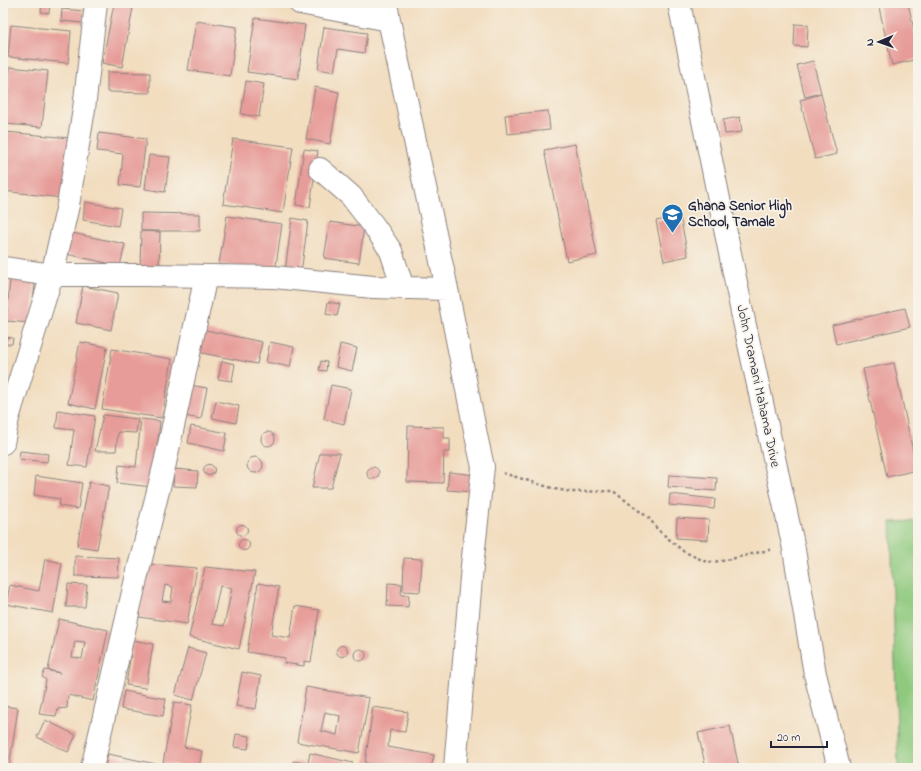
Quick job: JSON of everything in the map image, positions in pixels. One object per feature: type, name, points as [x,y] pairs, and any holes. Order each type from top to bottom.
[{"type":"street","points":[[3,443],[8,418],[52,275],[68,205],[84,109],[96,3]]},
{"type":"street","points":[[300,3],[388,11],[483,467],[472,566],[454,768]]},
{"type":"street","name":"John Dramani Mahama Drive","points":[[679,3],[742,312],[792,544],[816,674],[839,768]]},
{"type":"street","points":[[320,169],[351,196],[374,226],[391,251],[404,288]]},
{"type":"street","points":[[3,268],[52,275],[145,275],[274,278],[373,287],[447,289]]},
{"type":"street","points":[[92,768],[165,463],[206,276]]},
{"type":"path","points":[[483,467],[555,489],[573,492],[613,491],[650,520],[657,529],[683,551],[708,562],[722,561],[792,544]]},
{"type":"green space","points":[[918,521],[918,768],[898,768],[891,522]]},
{"type":"building","points":[[42,3],[50,3],[49,13],[41,12]]},
{"type":"building","points":[[878,3],[908,3],[918,48],[918,59],[892,65]]},
{"type":"building","points":[[114,4],[133,8],[122,67],[102,63]]},
{"type":"building","points":[[62,9],[84,11],[83,23],[61,21]]},
{"type":"building","points":[[255,18],[305,25],[298,79],[247,72]]},
{"type":"building","points":[[196,21],[237,27],[230,76],[188,70]]},
{"type":"building","points":[[795,24],[808,25],[807,47],[794,46]]},
{"type":"building","points":[[11,25],[71,31],[68,63],[8,57]]},
{"type":"building","points":[[324,27],[367,33],[364,53],[338,49],[334,72],[318,69]]},
{"type":"building","points":[[813,61],[821,93],[805,97],[797,65]]},
{"type":"building","points":[[10,67],[48,71],[42,127],[5,124]]},
{"type":"building","points":[[107,72],[150,73],[150,93],[107,92]]},
{"type":"building","points":[[246,81],[264,84],[259,117],[241,114]]},
{"type":"building","points":[[315,87],[339,92],[330,144],[306,139]]},
{"type":"building","points":[[821,94],[837,154],[815,159],[800,100]]},
{"type":"building","points":[[548,111],[550,130],[507,134],[505,115]]},
{"type":"building","points":[[740,117],[742,132],[725,134],[723,120]]},
{"type":"building","points":[[6,132],[70,138],[62,198],[4,191]]},
{"type":"building","points":[[99,133],[146,139],[140,187],[120,185],[123,154],[97,151]]},
{"type":"building","points":[[233,139],[293,147],[283,213],[223,204]]},
{"type":"building","points":[[575,144],[597,255],[567,261],[544,150]]},
{"type":"building","points":[[304,149],[318,151],[310,207],[296,205]]},
{"type":"building","points":[[149,155],[170,157],[165,192],[145,189]]},
{"type":"building","points":[[85,202],[121,208],[118,226],[83,220]]},
{"type":"building","points":[[141,213],[200,214],[200,231],[141,231]]},
{"type":"building","points":[[227,216],[282,224],[275,272],[219,264]]},
{"type":"building","points":[[680,216],[688,256],[664,261],[656,221]]},
{"type":"building","points":[[292,218],[308,221],[301,273],[285,271]]},
{"type":"building","points":[[330,222],[364,227],[359,263],[324,258]]},
{"type":"building","points":[[141,231],[160,232],[159,270],[140,269]]},
{"type":"building","points":[[67,232],[125,244],[120,266],[62,253]]},
{"type":"building","points":[[10,280],[35,283],[31,323],[6,321]]},
{"type":"building","points":[[83,286],[118,293],[111,330],[76,323]]},
{"type":"building","points":[[328,302],[340,304],[337,316],[326,314]]},
{"type":"building","points":[[905,308],[910,327],[836,344],[832,325]]},
{"type":"building","points":[[201,329],[262,342],[257,364],[197,352]]},
{"type":"building","points":[[5,337],[13,338],[12,344],[5,344]]},
{"type":"building","points":[[80,342],[107,347],[95,409],[68,403]]},
{"type":"building","points":[[270,342],[294,347],[290,367],[266,362]]},
{"type":"building","points":[[340,344],[357,348],[352,371],[336,367]]},
{"type":"building","points":[[112,349],[172,359],[162,418],[102,409]]},
{"type":"building","points":[[222,361],[235,364],[232,381],[218,379]]},
{"type":"building","points":[[321,361],[327,362],[326,371],[319,370]]},
{"type":"building","points":[[894,363],[917,470],[887,477],[863,369]]},
{"type":"building","points":[[190,385],[207,388],[201,419],[184,416]]},
{"type":"building","points":[[331,385],[351,389],[344,424],[324,419]]},
{"type":"building","points":[[216,401],[239,406],[236,423],[212,418]]},
{"type":"building","points":[[58,410],[95,416],[87,467],[69,465],[74,430],[56,428]]},
{"type":"building","points":[[103,415],[138,419],[136,433],[118,432],[116,451],[95,451]]},
{"type":"building","points":[[141,419],[160,421],[153,487],[117,483],[119,465],[136,467]]},
{"type":"building","points":[[191,426],[227,433],[224,451],[188,443]]},
{"type":"building","points":[[408,426],[444,427],[444,438],[450,438],[450,452],[444,452],[443,483],[407,482]]},
{"type":"building","points":[[268,432],[273,434],[275,439],[273,444],[268,446],[263,444],[261,439],[263,434]]},
{"type":"building","points":[[20,451],[48,454],[47,462],[19,459]]},
{"type":"building","points":[[320,453],[340,453],[331,488],[312,488]]},
{"type":"building","points":[[252,457],[258,457],[263,462],[261,471],[258,473],[252,473],[247,468],[247,462]]},
{"type":"building","points":[[207,465],[211,465],[213,466],[213,474],[207,475],[204,472],[204,468]]},
{"type":"building","points":[[371,467],[375,467],[379,473],[375,479],[371,479],[367,475],[367,471]]},
{"type":"building","points":[[174,469],[198,471],[197,487],[173,486]]},
{"type":"building","points":[[449,472],[475,475],[474,492],[447,490]]},
{"type":"building","points":[[669,475],[717,478],[716,491],[668,487]]},
{"type":"building","points":[[36,476],[82,483],[78,509],[59,506],[60,499],[34,495]]},
{"type":"building","points":[[89,482],[109,486],[97,549],[77,546]]},
{"type":"building","points":[[670,494],[715,499],[714,509],[669,505]]},
{"type":"building","points":[[677,518],[709,520],[708,540],[676,538]]},
{"type":"building","points":[[242,524],[246,526],[248,530],[246,534],[242,536],[238,534],[236,530],[238,526]]},
{"type":"building","points":[[244,539],[248,541],[250,545],[248,549],[244,551],[240,549],[238,545],[240,541]]},
{"type":"building","points":[[75,556],[119,558],[118,577],[75,576]]},
{"type":"building","points":[[404,558],[422,559],[420,592],[403,591]]},
{"type":"building","points":[[45,559],[62,563],[53,613],[6,604],[10,585],[39,591]]},
{"type":"building","points":[[149,564],[197,568],[187,624],[139,617]],"holes":[[[165,585],[173,587],[171,602],[162,601]]]},
{"type":"building","points":[[205,567],[255,572],[239,649],[189,637]],"holes":[[[220,586],[232,588],[224,626],[212,624]]]},
{"type":"building","points":[[258,583],[279,587],[271,635],[290,638],[295,606],[319,610],[311,662],[304,661],[304,666],[284,663],[285,658],[247,652]]},
{"type":"building","points":[[388,583],[402,584],[401,595],[409,595],[408,607],[387,606]]},
{"type":"building","points":[[68,584],[87,585],[85,607],[66,607]]},
{"type":"building","points":[[59,619],[108,630],[93,701],[68,695],[67,708],[58,709],[56,716],[39,714],[46,680],[42,677],[45,670],[60,673],[48,670]],"holes":[[[75,641],[85,642],[82,659],[72,657]]]},
{"type":"building","points":[[133,640],[153,644],[146,688],[126,685]]},
{"type":"building","points":[[342,645],[346,647],[348,651],[346,655],[342,657],[338,655],[336,651],[338,647]]},
{"type":"building","points":[[188,648],[206,653],[193,700],[175,695]]},
{"type":"building","points":[[360,649],[364,651],[366,655],[364,659],[360,661],[356,659],[354,655],[356,651]]},
{"type":"building","points":[[242,672],[261,676],[256,709],[236,706]]},
{"type":"building","points":[[306,687],[369,698],[359,753],[297,742]],"holes":[[[325,712],[340,716],[337,735],[321,731]]]},
{"type":"building","points":[[124,691],[166,699],[163,716],[121,709]]},
{"type":"building","points":[[174,702],[192,705],[184,747],[202,751],[199,768],[163,763]]},
{"type":"building","points":[[3,706],[18,708],[9,768],[3,768]]},
{"type":"building","points":[[373,707],[408,712],[405,732],[390,730],[388,747],[434,755],[431,768],[389,768],[365,763]]},
{"type":"building","points":[[45,720],[76,735],[68,752],[37,737]]},
{"type":"building","points":[[730,726],[739,768],[706,768],[698,733]]},
{"type":"building","points":[[236,734],[250,736],[248,749],[234,747]]},
{"type":"building","points":[[310,753],[353,763],[352,768],[307,768]]},
{"type":"building","points":[[108,754],[156,764],[155,768],[105,768]]},
{"type":"building","points":[[293,761],[305,763],[304,768],[292,768]]},
{"type":"place","name":"Ghana Senior High School, Tamale","points":[[673,234]]}]
